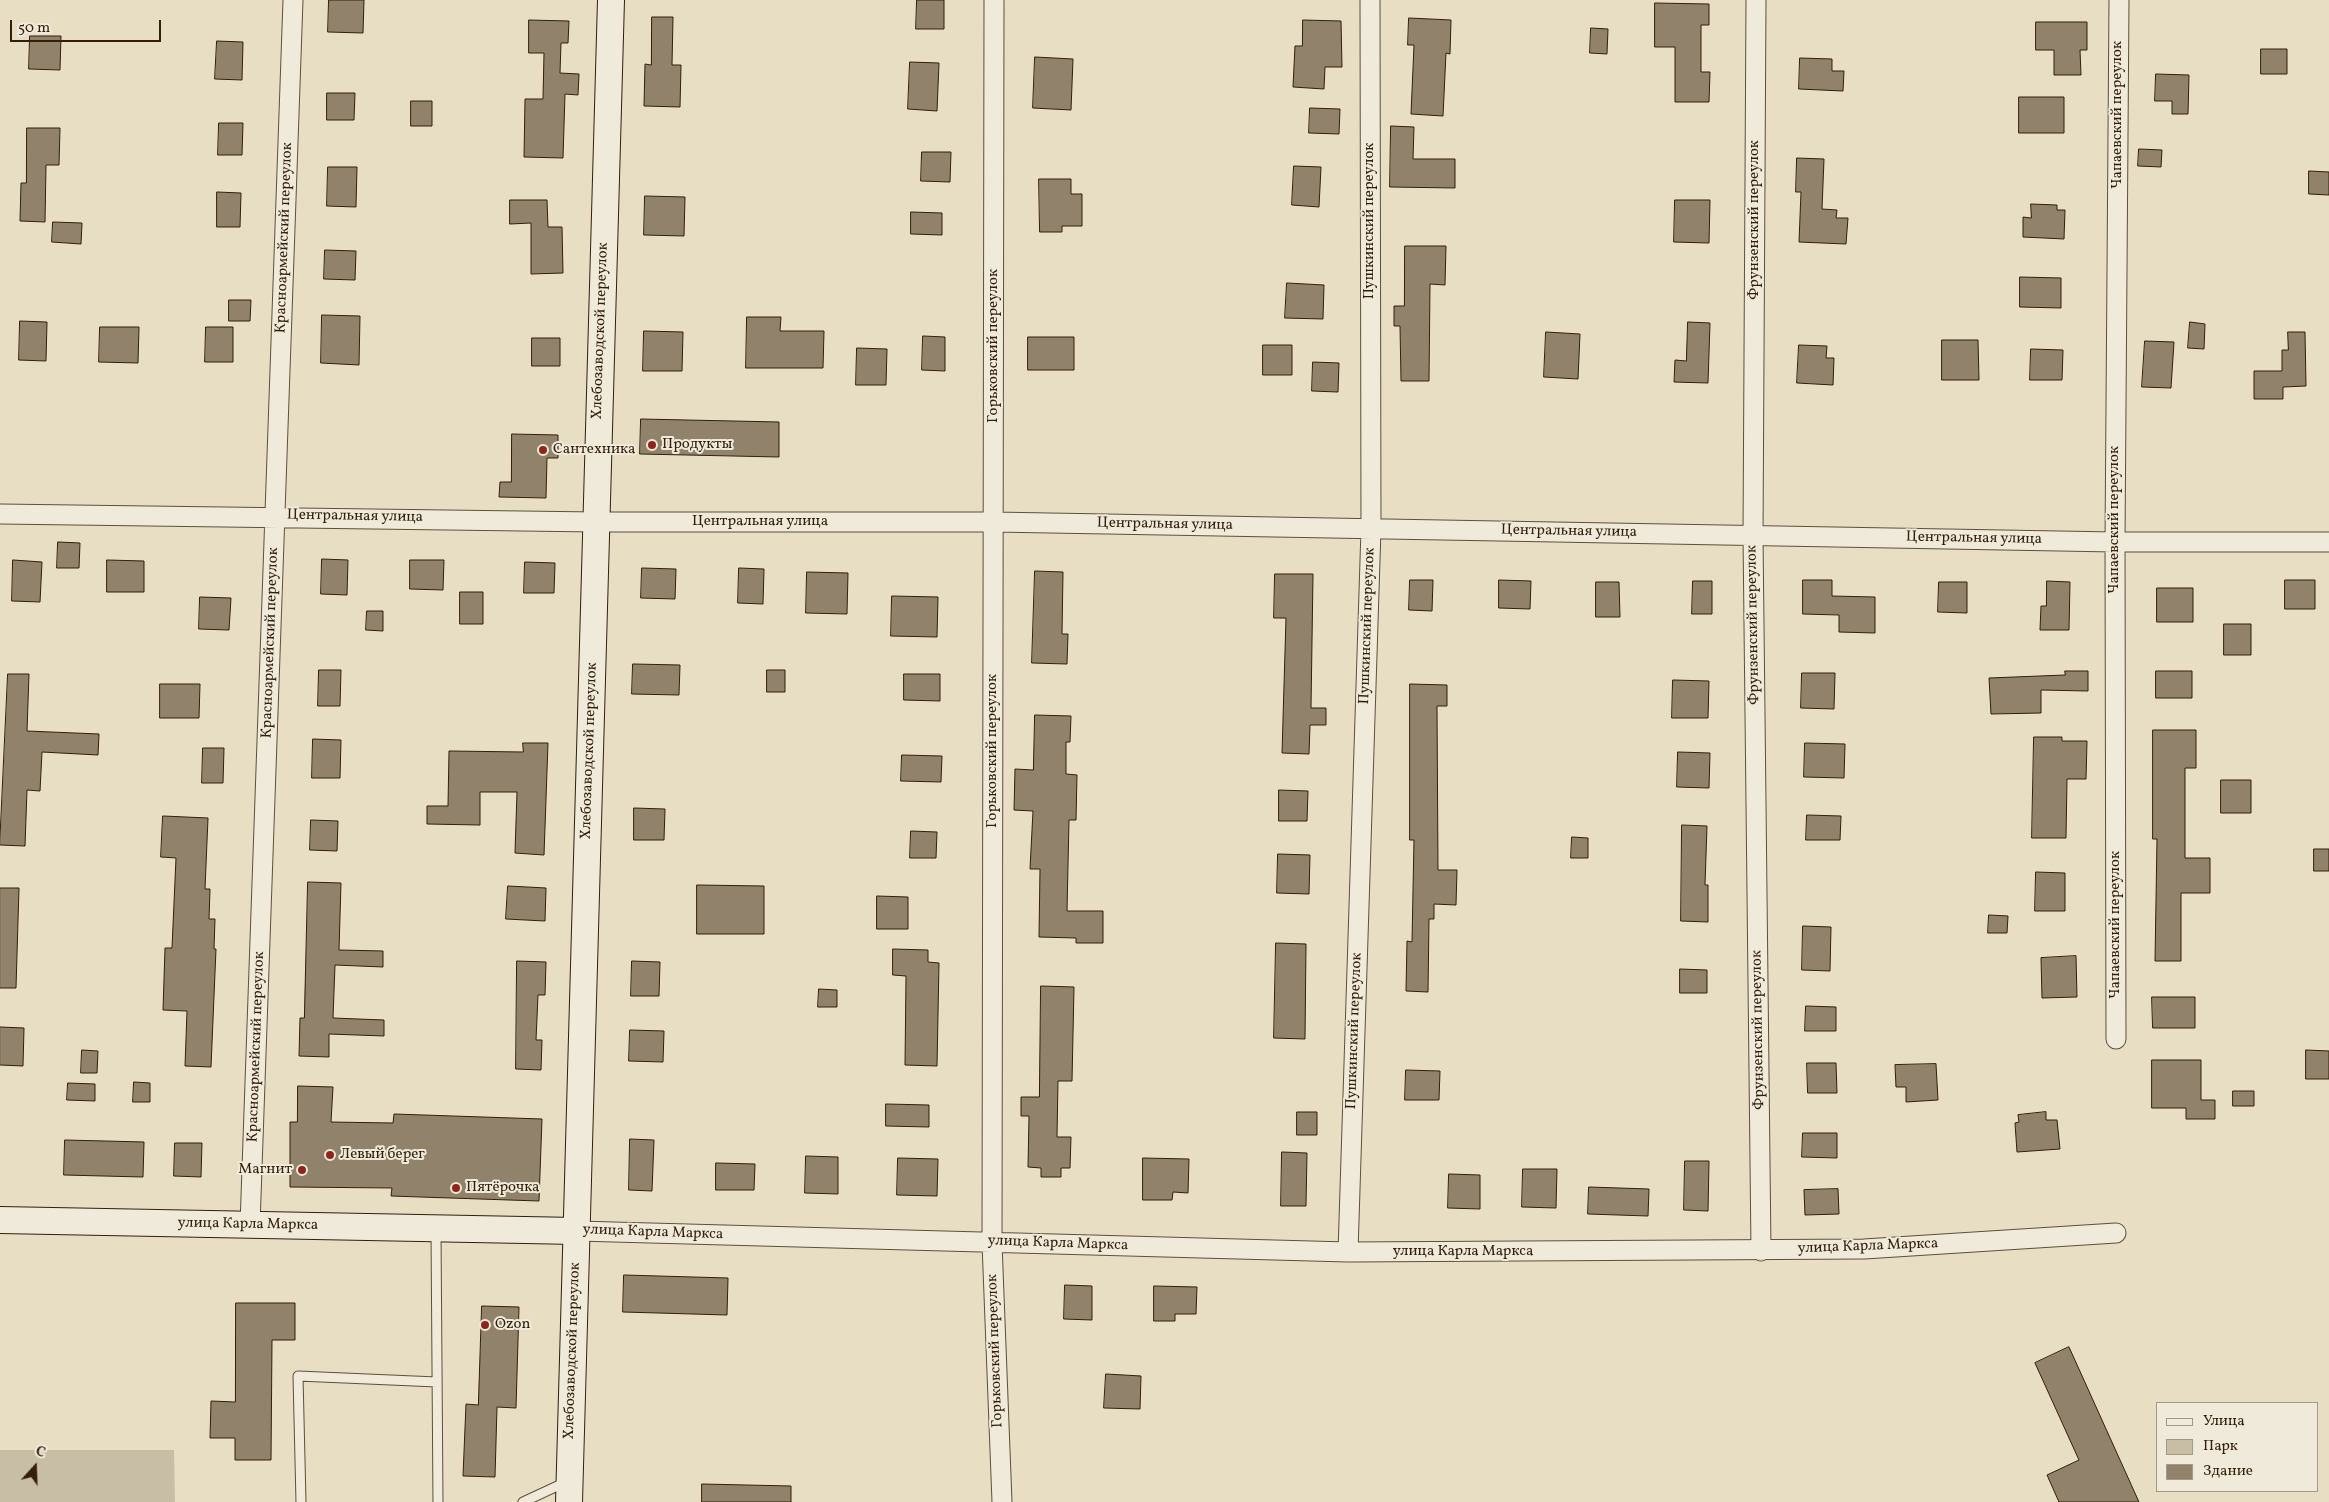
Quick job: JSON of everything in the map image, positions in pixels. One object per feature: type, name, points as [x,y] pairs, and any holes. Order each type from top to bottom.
[{"type":"street","name":"Красноармейский переулок","points":[[250,1225],[293,0]]},
{"type":"street","name":"Хлебозаводской переулок","points":[[570,1491],[611,0]]},
{"type":"street","name":"Горьковский переулок","points":[[994,0],[992,1243],[1002,1502]]},
{"type":"street","name":"Пушкинский переулок","points":[[1348,1252],[1371,529],[1370,0]]},
{"type":"street","name":"Фрунзенский переулок","points":[[1756,0],[1753,535],[1761,1251]]},
{"type":"street","name":"Чапаевский переулок","points":[[2116,1039],[2114,542],[2119,0]]},
{"type":"street","name":"Центральная улица","points":[[0,514],[276,516],[596,522],[994,522],[2114,542],[2329,542]]},
{"type":"street","name":"улица Карла Маркса","points":[[0,1220],[576,1231],[1348,1252],[1864,1249],[2116,1233]]},
{"type":"lane","points":[[436,1228],[438,1502]]},
{"type":"lane","points":[[301,1502],[298,1376],[437,1382]]},
{"type":"lane","points":[[523,1502],[570,1491]]},
{"type":"green space","points":[[0,1450],[174,1450],[175,1502],[0,1502]]},
{"type":"building","points":[[329,0],[364,0],[363,33],[328,32]]},
{"type":"building","points":[[917,0],[944,0],[944,29],[916,29]]},
{"type":"building","points":[[1655,3],[1709,4],[1709,25],[1701,25],[1701,72],[1710,72],[1709,102],[1675,102],[1675,47],[1655,47]]},
{"type":"building","points":[[652,17],[673,17],[672,65],[681,65],[680,107],[644,106],[645,64],[651,65]]},
{"type":"building","points":[[1409,18],[1451,20],[1450,54],[1446,53],[1443,116],[1411,114],[1414,45],[1408,45]]},
{"type":"building","points":[[529,20],[569,21],[568,43],[561,43],[560,73],[579,74],[578,95],[565,94],[563,158],[524,157],[525,99],[543,99],[544,53],[529,53]]},
{"type":"building","points":[[1303,20],[1341,21],[1342,67],[1325,67],[1324,89],[1293,87],[1295,46],[1302,46]]},
{"type":"building","points":[[2036,22],[2087,22],[2087,50],[2080,50],[2081,75],[2054,75],[2054,50],[2036,50]]},
{"type":"building","points":[[1591,28],[1608,29],[1607,54],[1590,53]]},
{"type":"building","points":[[30,36],[61,36],[60,70],[29,69]]},
{"type":"building","points":[[217,41],[243,42],[242,80],[215,79]]},
{"type":"building","points":[[2261,49],[2287,49],[2287,74],[2261,74]]},
{"type":"building","points":[[1035,57],[1073,59],[1071,110],[1033,108]]},
{"type":"building","points":[[1800,58],[1832,59],[1832,71],[1844,71],[1843,91],[1799,89]]},
{"type":"building","points":[[910,62],[939,63],[937,111],[908,109]]},
{"type":"building","points":[[2156,74],[2189,75],[2188,114],[2172,114],[2172,101],[2155,101]]},
{"type":"building","points":[[327,93],[355,93],[354,120],[327,120]]},
{"type":"building","points":[[2019,97],[2064,97],[2064,133],[2019,133]]},
{"type":"building","points":[[411,101],[432,101],[432,126],[411,126]]},
{"type":"building","points":[[1310,108],[1340,109],[1339,134],[1309,133]]},
{"type":"building","points":[[219,123],[243,123],[242,155],[218,155]]},
{"type":"building","points":[[1391,126],[1414,127],[1413,159],[1455,159],[1455,188],[1390,187]]},
{"type":"building","points":[[27,128],[60,128],[59,165],[46,165],[45,222],[20,221],[21,183],[26,183]]},
{"type":"building","points":[[2139,149],[2162,150],[2161,167],[2138,166]]},
{"type":"building","points":[[922,152],[951,152],[950,182],[921,181]]},
{"type":"building","points":[[1797,158],[1824,159],[1822,209],[1837,210],[1836,218],[1848,218],[1846,244],[1799,242],[1801,192],[1796,192]]},
{"type":"building","points":[[1294,166],[1321,167],[1319,207],[1292,205]]},
{"type":"building","points":[[328,167],[357,167],[356,207],[327,206]]},
{"type":"building","points":[[2309,171],[2329,172],[2329,195],[2309,194]]},
{"type":"building","points":[[1039,179],[1071,179],[1071,194],[1082,194],[1082,226],[1062,226],[1062,232],[1040,232]]},
{"type":"building","points":[[217,192],[241,193],[240,227],[217,227]]},
{"type":"building","points":[[645,196],[685,197],[684,236],[644,235]]},
{"type":"building","points":[[510,200],[547,200],[548,227],[562,227],[563,273],[531,274],[531,223],[510,224]]},
{"type":"building","points":[[1675,200],[1710,200],[1709,243],[1674,242]]},
{"type":"building","points":[[2031,204],[2057,205],[2057,210],[2065,210],[2064,239],[2023,237],[2023,217],[2031,218]]},
{"type":"building","points":[[911,212],[942,213],[942,235],[911,234]]},
{"type":"building","points":[[53,222],[82,223],[81,244],[52,242]]},
{"type":"building","points":[[1405,246],[1446,246],[1445,285],[1430,284],[1429,381],[1401,381],[1400,326],[1394,326],[1394,306],[1404,306]]},
{"type":"building","points":[[325,250],[356,251],[355,280],[324,279]]},
{"type":"building","points":[[2020,277],[2061,278],[2061,308],[2020,307]]},
{"type":"building","points":[[1287,283],[1324,285],[1323,319],[1285,318]]},
{"type":"building","points":[[229,300],[251,300],[250,321],[229,321]]},
{"type":"building","points":[[322,315],[360,316],[359,365],[321,363]]},
{"type":"building","points":[[747,317],[781,317],[780,331],[824,331],[823,368],[746,368]]},
{"type":"building","points":[[20,321],[47,322],[46,361],[19,360]]},
{"type":"building","points":[[1688,322],[1710,323],[1708,383],[1674,382],[1675,360],[1686,361]]},
{"type":"building","points":[[2190,322],[2205,324],[2204,349],[2188,348]]},
{"type":"building","points":[[100,327],[139,327],[138,363],[99,362]]},
{"type":"building","points":[[206,327],[233,327],[233,362],[205,362]]},
{"type":"building","points":[[644,331],[683,332],[682,371],[643,371]]},
{"type":"building","points":[[1546,332],[1580,334],[1578,379],[1544,377]]},
{"type":"building","points":[[2288,332],[2305,332],[2306,386],[2283,387],[2283,399],[2254,399],[2254,371],[2282,371],[2282,350],[2288,350]]},
{"type":"building","points":[[923,336],[945,337],[945,371],[922,370]]},
{"type":"building","points":[[1028,337],[1074,337],[1074,370],[1028,370]]},
{"type":"building","points":[[532,338],[560,338],[560,366],[532,366]]},
{"type":"building","points":[[1942,340],[1978,340],[1979,380],[1942,380]]},
{"type":"building","points":[[2145,341],[2174,342],[2171,388],[2142,387]]},
{"type":"building","points":[[1263,345],[1292,345],[1292,375],[1263,375]]},
{"type":"building","points":[[1799,345],[1827,346],[1826,358],[1834,358],[1833,385],[1797,383]]},
{"type":"building","points":[[857,348],[887,349],[886,385],[856,385]]},
{"type":"building","points":[[2031,349],[2063,350],[2062,380],[2030,380]]},
{"type":"building","points":[[1313,362],[1339,363],[1338,392],[1312,391]]},
{"type":"building","points":[[641,419],[779,422],[779,457],[640,454]]},
{"type":"building","points":[[512,434],[558,435],[558,458],[547,458],[546,498],[499,497],[500,482],[511,482]]},
{"type":"building","points":[[58,542],[80,543],[79,568],[57,568]]},
{"type":"building","points":[[322,559],[348,560],[347,595],[321,594]]},
{"type":"building","points":[[13,560],[42,562],[40,602],[12,601]]},
{"type":"building","points":[[107,560],[144,561],[144,592],[107,592]]},
{"type":"building","points":[[410,560],[444,560],[443,590],[410,589]]},
{"type":"building","points":[[525,562],[555,563],[554,593],[524,593]]},
{"type":"building","points":[[642,568],[676,569],[675,599],[641,598]]},
{"type":"building","points":[[739,568],[764,569],[763,604],[738,603]]},
{"type":"building","points":[[1035,571],[1063,572],[1062,634],[1068,634],[1067,664],[1032,663]]},
{"type":"building","points":[[807,572],[848,573],[847,614],[806,613]]},
{"type":"building","points":[[1275,574],[1313,574],[1311,708],[1326,708],[1326,725],[1310,725],[1309,754],[1282,753],[1286,618],[1274,618]]},
{"type":"building","points":[[1410,580],[1433,580],[1432,611],[1409,610]]},
{"type":"building","points":[[1499,580],[1531,581],[1530,609],[1499,608]]},
{"type":"building","points":[[1803,580],[1832,580],[1832,596],[1875,597],[1875,633],[1839,632],[1839,615],[1803,614]]},
{"type":"building","points":[[2285,580],[2315,580],[2315,609],[2285,609]]},
{"type":"building","points":[[1693,581],[1712,581],[1712,614],[1692,614]]},
{"type":"building","points":[[2047,581],[2070,582],[2069,630],[2040,630],[2041,606],[2046,606]]},
{"type":"building","points":[[1596,582],[1619,582],[1620,617],[1596,617]]},
{"type":"building","points":[[1939,582],[1967,582],[1967,613],[1938,612]]},
{"type":"building","points":[[2157,588],[2193,588],[2193,622],[2157,622]]},
{"type":"building","points":[[460,592],[483,592],[483,624],[460,624]]},
{"type":"building","points":[[892,596],[938,597],[937,637],[891,636]]},
{"type":"building","points":[[200,597],[231,598],[229,630],[199,629]]},
{"type":"building","points":[[367,611],[383,611],[383,631],[366,630]]},
{"type":"building","points":[[2224,624],[2251,624],[2251,655],[2224,655]]},
{"type":"building","points":[[633,664],[680,665],[679,695],[632,694]]},
{"type":"building","points":[[319,670],[341,670],[340,706],[318,706]]},
{"type":"building","points":[[767,670],[785,670],[785,692],[767,692]]},
{"type":"building","points":[[2065,671],[2088,671],[2088,691],[2041,690],[2041,713],[1991,714],[1989,678],[2065,675]]},
{"type":"building","points":[[2156,671],[2192,671],[2192,698],[2156,698]]},
{"type":"building","points":[[1802,673],[1835,673],[1834,709],[1801,708]]},
{"type":"building","points":[[8,674],[29,674],[27,731],[99,734],[98,755],[42,752],[40,791],[27,790],[25,846],[0,845]]},
{"type":"building","points":[[904,674],[940,674],[940,701],[904,700]]},
{"type":"building","points":[[1673,680],[1709,681],[1708,718],[1672,718]]},
{"type":"building","points":[[160,684],[200,684],[199,718],[160,718]]},
{"type":"building","points":[[1410,684],[1447,685],[1447,706],[1437,706],[1438,870],[1457,870],[1456,905],[1434,904],[1434,919],[1429,919],[1428,992],[1406,991],[1407,941],[1412,942],[1414,840],[1410,840]]},
{"type":"building","points":[[1035,715],[1071,716],[1070,742],[1066,742],[1066,774],[1077,775],[1076,820],[1069,820],[1067,911],[1103,911],[1103,943],[1076,943],[1076,938],[1039,937],[1040,869],[1030,869],[1033,811],[1014,810],[1015,769],[1033,770]]},
{"type":"building","points":[[2153,730],[2196,730],[2196,768],[2185,768],[2185,858],[2210,858],[2210,893],[2181,893],[2181,961],[2155,961],[2157,839],[2153,839]]},
{"type":"building","points":[[2034,737],[2062,737],[2062,741],[2087,741],[2086,779],[2067,779],[2066,838],[2032,838]]},
{"type":"building","points":[[313,739],[341,740],[340,778],[312,778]]},
{"type":"building","points":[[523,743],[548,743],[544,855],[515,853],[517,792],[480,792],[480,825],[427,824],[427,806],[448,806],[449,751],[523,752]]},
{"type":"building","points":[[1805,743],[1845,744],[1844,778],[1804,777]]},
{"type":"building","points":[[203,748],[224,748],[223,783],[202,783]]},
{"type":"building","points":[[1678,752],[1710,753],[1709,788],[1677,787]]},
{"type":"building","points":[[902,755],[942,756],[941,782],[901,781]]},
{"type":"building","points":[[2221,780],[2251,780],[2251,813],[2221,813]]},
{"type":"building","points":[[1279,790],[1308,791],[1307,821],[1279,821]]},
{"type":"building","points":[[634,808],[665,809],[664,840],[634,840]]},
{"type":"building","points":[[1807,815],[1841,816],[1840,840],[1806,840]]},
{"type":"building","points":[[163,816],[208,818],[205,889],[210,889],[209,919],[215,919],[214,949],[216,949],[211,1067],[185,1066],[187,1011],[163,1010],[165,948],[172,948],[176,858],[161,857]]},
{"type":"building","points":[[311,820],[338,821],[337,851],[310,850]]},
{"type":"building","points":[[1682,825],[1707,826],[1705,885],[1708,885],[1708,922],[1681,921]]},
{"type":"building","points":[[911,831],[937,832],[936,858],[910,858]]},
{"type":"building","points":[[1572,837],[1588,838],[1588,858],[1571,858]]},
{"type":"building","points":[[2314,849],[2329,849],[2329,871],[2314,871]]},
{"type":"building","points":[[1278,854],[1310,855],[1309,894],[1277,893]]},
{"type":"building","points":[[2036,872],[2065,873],[2065,911],[2035,911]]},
{"type":"building","points":[[308,882],[341,883],[339,950],[383,951],[383,967],[335,965],[333,1018],[384,1020],[384,1036],[329,1034],[329,1057],[299,1056],[300,1018],[304,1018]]},
{"type":"building","points":[[697,885],[764,886],[764,934],[697,934]]},
{"type":"building","points":[[508,886],[546,888],[545,921],[506,919]]},
{"type":"building","points":[[0,888],[19,888],[16,988],[0,988]]},
{"type":"building","points":[[877,896],[908,897],[908,929],[877,929]]},
{"type":"building","points":[[1989,915],[2008,916],[2007,933],[1988,933]]},
{"type":"building","points":[[1803,926],[1831,927],[1830,971],[1802,970]]},
{"type":"building","points":[[1276,943],[1306,944],[1305,1039],[1274,1038]]},
{"type":"building","points":[[893,949],[928,950],[928,962],[939,963],[937,1066],[905,1065],[906,976],[893,975]]},
{"type":"building","points":[[2076,956],[2077,997],[2042,998],[2041,958]]},
{"type":"building","points":[[517,961],[546,962],[545,995],[538,995],[536,1040],[542,1040],[541,1070],[516,1069]]},
{"type":"building","points":[[632,961],[660,962],[659,996],[631,996]]},
{"type":"building","points":[[1680,969],[1707,970],[1707,993],[1680,993]]},
{"type":"building","points":[[1041,986],[1074,987],[1072,1081],[1058,1081],[1057,1137],[1071,1137],[1070,1168],[1061,1168],[1061,1177],[1041,1177],[1041,1168],[1028,1167],[1029,1116],[1021,1116],[1021,1097],[1039,1097]]},
{"type":"building","points":[[819,989],[837,990],[837,1007],[818,1007]]},
{"type":"building","points":[[2152,997],[2195,997],[2195,1028],[2153,1028]]},
{"type":"building","points":[[1806,1006],[1836,1007],[1836,1031],[1805,1031]]},
{"type":"building","points":[[0,1027],[24,1028],[23,1066],[0,1065]]},
{"type":"building","points":[[630,1030],[664,1031],[663,1062],[629,1061]]},
{"type":"building","points":[[82,1050],[98,1051],[97,1073],[81,1073]]},
{"type":"building","points":[[2306,1050],[2329,1051],[2329,1079],[2306,1079]]},
{"type":"building","points":[[2152,1060],[2201,1060],[2201,1100],[2215,1100],[2215,1119],[2186,1119],[2186,1108],[2152,1108]]},
{"type":"building","points":[[1807,1063],[1836,1063],[1837,1093],[1808,1093]]},
{"type":"building","points":[[1936,1064],[1938,1100],[1906,1102],[1906,1087],[1896,1087],[1895,1065]]},
{"type":"building","points":[[1406,1070],[1440,1071],[1439,1100],[1405,1100]]},
{"type":"building","points":[[134,1082],[150,1083],[150,1102],[133,1102]]},
{"type":"building","points":[[68,1083],[95,1084],[95,1101],[67,1100]]},
{"type":"building","points":[[298,1086],[333,1087],[331,1122],[393,1123],[394,1114],[542,1119],[539,1201],[391,1196],[392,1188],[290,1187],[290,1122],[297,1122]]},
{"type":"building","points":[[2233,1091],[2254,1091],[2254,1106],[2233,1106]]},
{"type":"building","points":[[886,1104],[929,1105],[929,1127],[886,1126]]},
{"type":"building","points":[[1297,1112],[1317,1112],[1317,1135],[1297,1135]]},
{"type":"building","points":[[2046,1112],[2046,1120],[2057,1120],[2060,1149],[2017,1152],[2015,1123],[2019,1122],[2018,1115]]},
{"type":"building","points":[[1803,1133],[1837,1133],[1837,1158],[1802,1157]]},
{"type":"building","points":[[630,1139],[654,1140],[652,1191],[629,1190]]},
{"type":"building","points":[[65,1140],[144,1142],[143,1177],[64,1175]]},
{"type":"building","points":[[175,1143],[202,1143],[201,1177],[174,1176]]},
{"type":"building","points":[[1282,1152],[1307,1153],[1306,1206],[1281,1206]]},
{"type":"building","points":[[806,1156],[838,1157],[838,1194],[805,1193]]},
{"type":"building","points":[[898,1158],[938,1159],[937,1196],[897,1195]]},
{"type":"building","points":[[1143,1158],[1189,1159],[1188,1193],[1173,1192],[1172,1200],[1143,1200]]},
{"type":"building","points":[[1685,1161],[1709,1161],[1708,1211],[1684,1210]]},
{"type":"building","points":[[716,1163],[755,1164],[754,1190],[716,1190]]},
{"type":"building","points":[[1523,1169],[1557,1169],[1556,1208],[1522,1207]]},
{"type":"building","points":[[1449,1174],[1480,1175],[1480,1209],[1448,1208]]},
{"type":"building","points":[[1589,1187],[1649,1189],[1648,1216],[1588,1214]]},
{"type":"building","points":[[1838,1189],[1839,1214],[1805,1215],[1804,1190]]},
{"type":"building","points":[[624,1275],[728,1278],[727,1315],[623,1312]]},
{"type":"building","points":[[1065,1285],[1092,1286],[1092,1320],[1064,1319]]},
{"type":"building","points":[[1154,1286],[1197,1287],[1196,1314],[1175,1314],[1175,1321],[1154,1321]]},
{"type":"building","points":[[236,1303],[295,1303],[295,1340],[272,1340],[271,1460],[235,1460],[235,1438],[210,1438],[211,1401],[235,1402]]},
{"type":"building","points":[[482,1306],[519,1307],[516,1408],[497,1407],[495,1477],[463,1476],[466,1404],[478,1405]]},
{"type":"building","points":[[2069,1347],[2139,1502],[2059,1502],[2047,1475],[2079,1460],[2035,1363]]},
{"type":"building","points":[[1106,1374],[1141,1376],[1140,1409],[1104,1408]]},
{"type":"building","points":[[702,1484],[791,1486],[791,1502],[702,1502]]},
{"type":"place","name":"Продукты","points":[[652,445]]},
{"type":"place","name":"Сантехника","points":[[543,450]]},
{"type":"place","name":"Левый берег","points":[[330,1155]]},
{"type":"place","name":"Магнит","points":[[302,1170]]},
{"type":"place","name":"Пятёрочка","points":[[456,1188]]},
{"type":"place","name":"Ozon","points":[[485,1325]]}]
